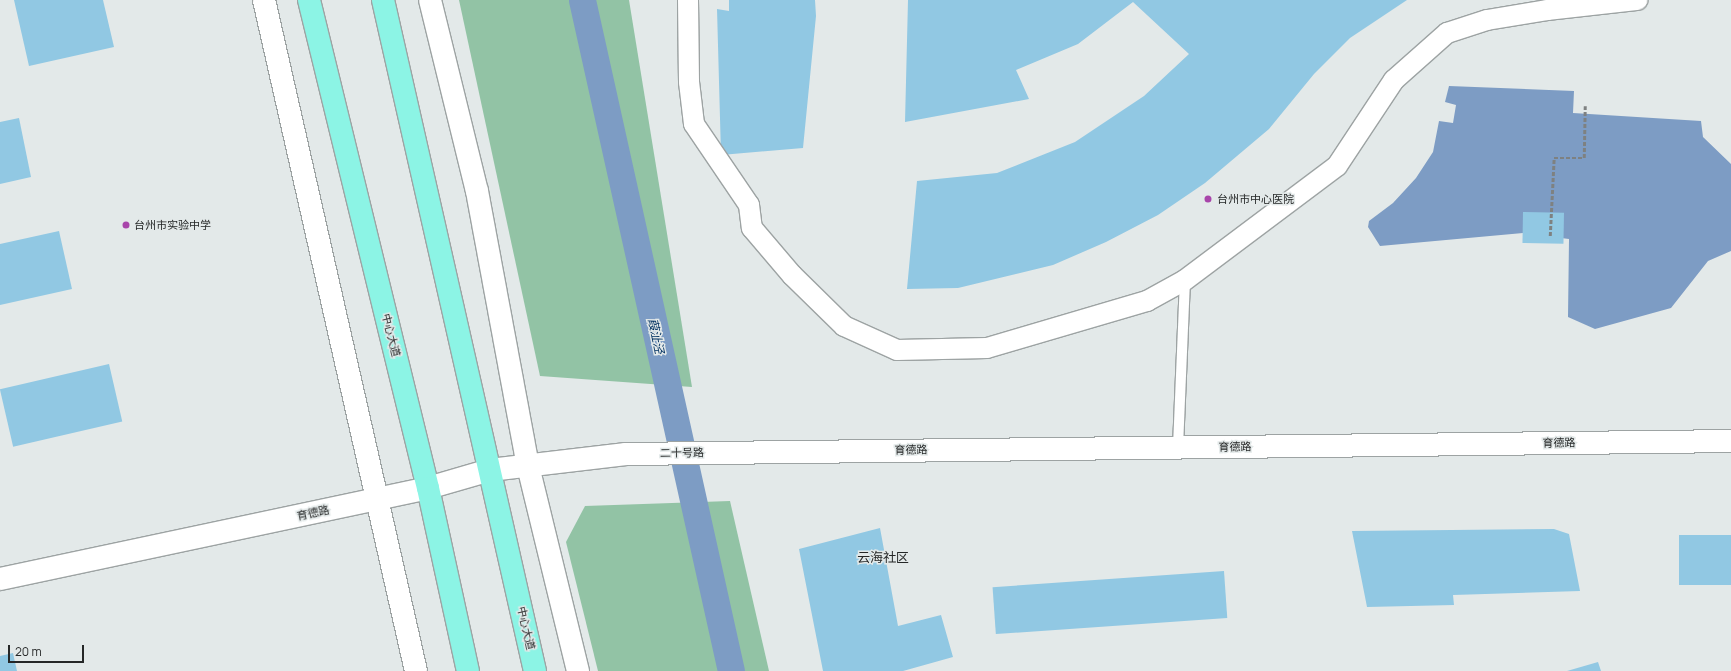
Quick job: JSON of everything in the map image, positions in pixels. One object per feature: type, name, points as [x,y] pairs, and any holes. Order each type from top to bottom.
[{"type":"main road","name":"中心大道","points":[[309,0],[428,488],[468,671]]},
{"type":"main road","name":"中心大道","points":[[383,0],[535,671]]},
{"type":"street","points":[[264,0],[416,671]]},
{"type":"street","points":[[430,0],[477,191],[528,466],[578,671]]},
{"type":"street","points":[[688,0],[689,82],[694,124],[749,205],[752,228],[792,276],[844,326],[897,350],[987,348],[1147,301],[1185,280],[1336,166],[1394,80],[1447,33],[1487,20],[1541,11],[1637,0]]},
{"type":"street","name":"育德路","points":[[738,452],[1731,441]]},
{"type":"street","name":"二十号路","points":[[626,454],[738,452]]},
{"type":"street","name":"育德路","points":[[0,580],[428,488],[490,470],[626,454]]},
{"type":"lane","points":[[1178,447],[1185,280]]},
{"type":"path","points":[[1550,236],[1554,158],[1584,158],[1585,106]]},
{"type":"green space","points":[[459,0],[629,0],[692,387],[540,376]]},
{"type":"green space","points":[[730,501],[769,671],[598,671],[566,542],[585,506]]},
{"type":"water","points":[[1449,86],[1574,91],[1573,113],[1701,121],[1703,137],[1731,164],[1731,251],[1708,261],[1671,308],[1595,329],[1568,317],[1569,239],[1523,233],[1380,246],[1368,227],[1369,221],[1393,203],[1416,178],[1433,152],[1439,121],[1453,123],[1456,105],[1445,102]]},
{"type":"building","points":[[14,0],[103,0],[114,47],[29,66]]},
{"type":"building","points":[[729,0],[815,0],[816,16],[803,148],[721,155],[717,9],[729,11]]},
{"type":"building","points":[[908,0],[1407,0],[1350,38],[1314,74],[1269,129],[1205,183],[1158,215],[1106,242],[1053,265],[958,288],[907,289],[917,181],[997,173],[1075,142],[1144,96],[1189,54],[1133,2],[1078,44],[1016,70],[1029,99],[905,122]]},
{"type":"building","points":[[19,118],[31,177],[0,184],[0,122]]},
{"type":"building","points":[[1523,212],[1564,213],[1563,244],[1522,243]]},
{"type":"building","points":[[59,231],[72,289],[0,305],[0,244]]},
{"type":"building","points":[[109,364],[122,421],[13,447],[0,389]]},
{"type":"building","points":[[880,528],[898,626],[941,615],[953,657],[903,671],[823,671],[799,549]]},
{"type":"building","points":[[1554,529],[1569,534],[1580,591],[1453,595],[1454,605],[1367,607],[1352,531]]},
{"type":"building","points":[[1679,535],[1731,535],[1731,585],[1679,585]]},
{"type":"building","points":[[1224,571],[1227,618],[996,634],[993,587]]},
{"type":"building","points":[[13,653],[17,671],[0,671],[0,656]]},
{"type":"building","points":[[1598,662],[1601,671],[1567,671]]},
{"type":"waterway","name":"葭沚泾","points":[[582,0],[731,671]]},
{"type":"place","name":"台州市中心医院","points":[[1208,199]]},
{"type":"place","name":"台州市实验中学","points":[[126,225]]},
{"type":"district","name":"云海社区","points":[[883,557]]}]
